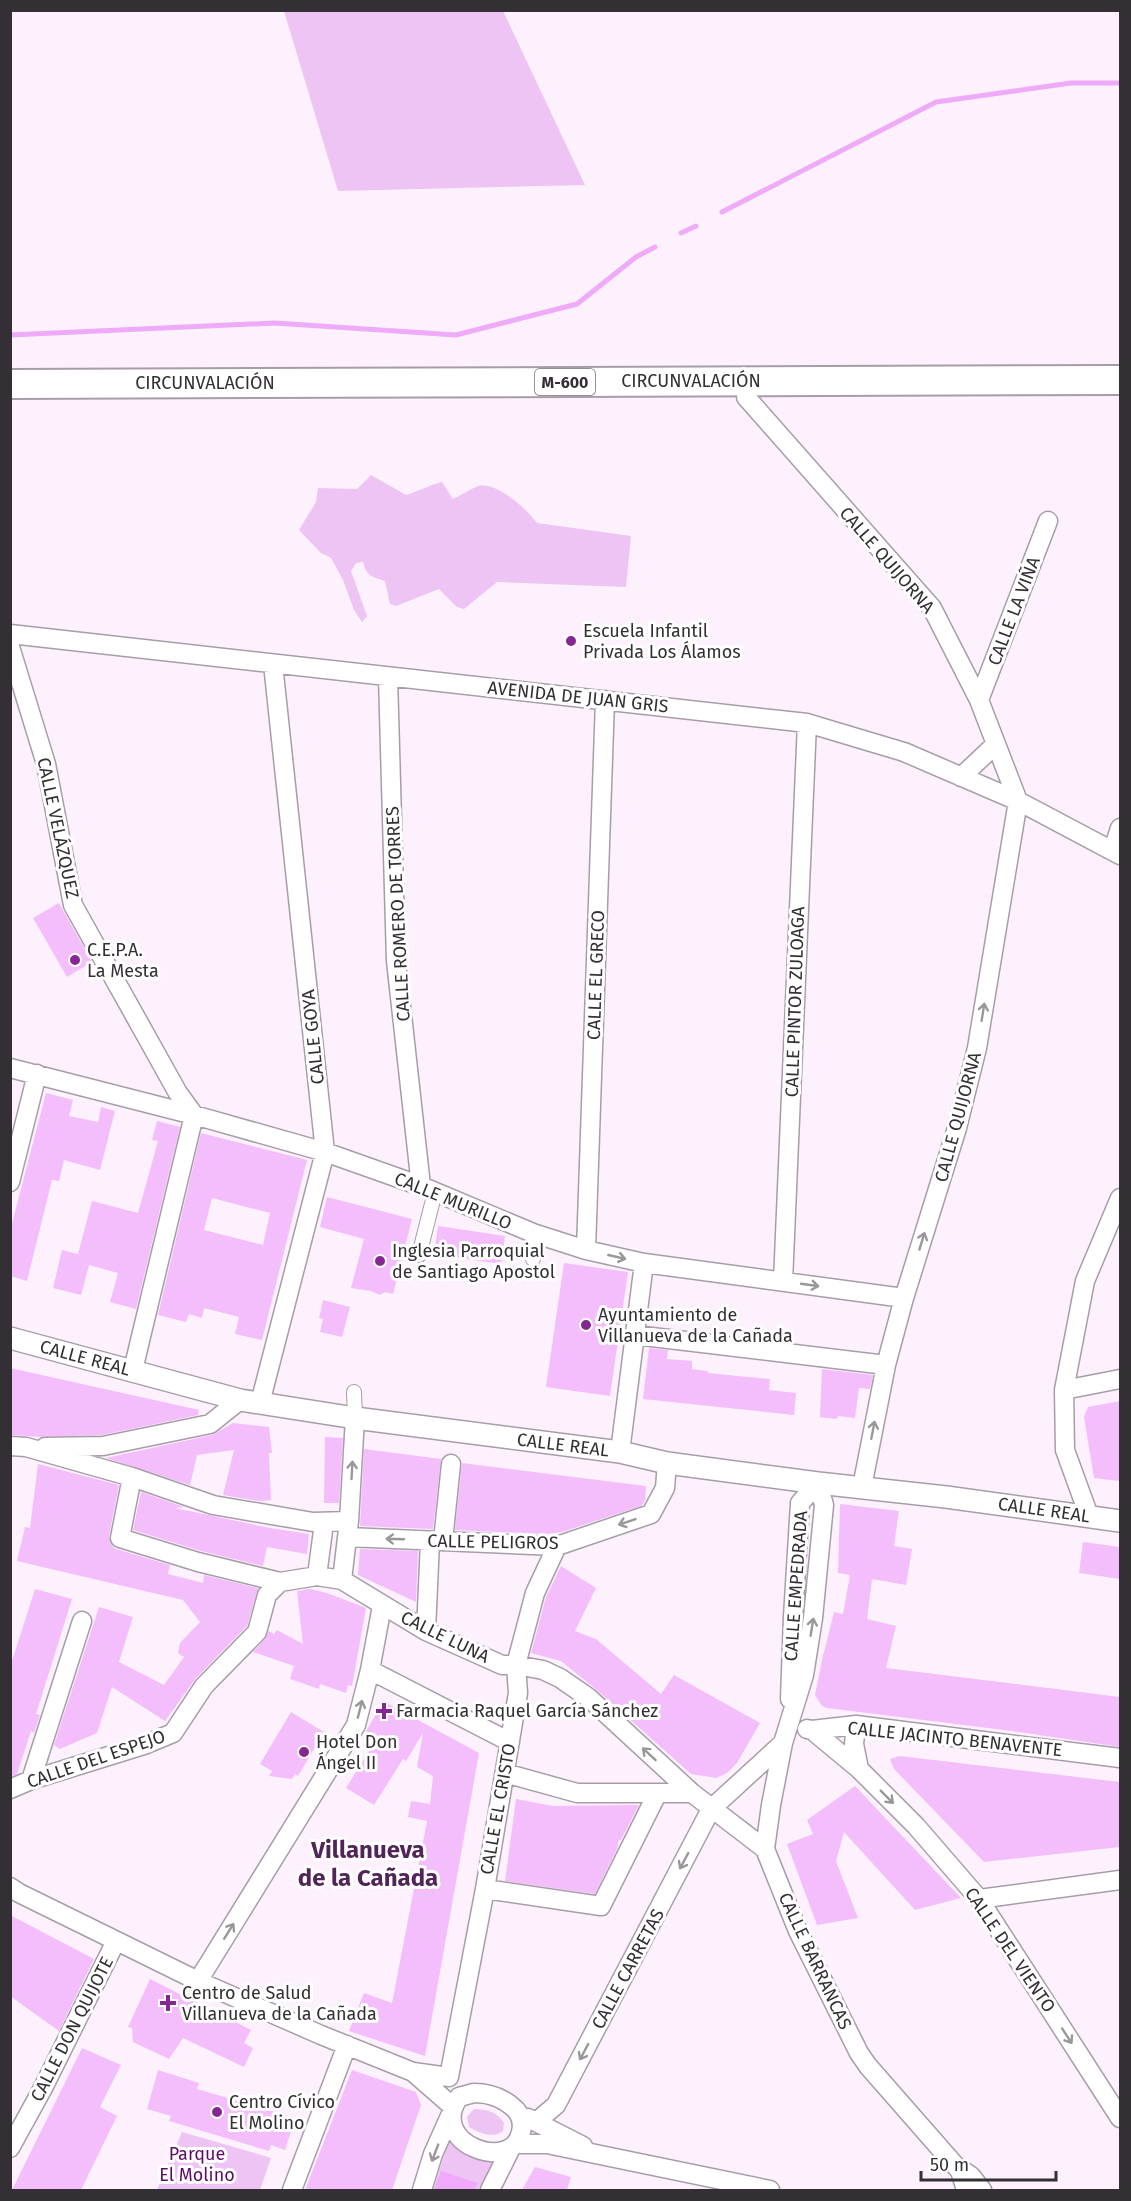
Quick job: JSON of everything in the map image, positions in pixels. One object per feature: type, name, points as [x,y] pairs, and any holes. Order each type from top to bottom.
[{"type":"highway","name":"CIRCUNVALACIÓN","points":[[10,384],[1120,380]]},
{"type":"street","name":"CALLE QUIJORNA","points":[[746,397],[932,608],[980,700],[1018,801],[977,1048],[957,1128],[904,1298],[886,1365],[862,1487]]},
{"type":"street","name":"CALLE LA VIÑA","points":[[980,700],[1048,521]]},
{"type":"street","name":"AVENIDA DE JUAN GRIS","points":[[10,634],[807,723],[904,752],[1018,801],[1117,852]]},
{"type":"street","name":"CALLE VELÁZQUEZ","points":[[10,647],[46,764],[73,905],[178,1093],[194,1115]]},
{"type":"street","name":"CALLE GOYA","points":[[250,1402],[325,1152],[273,664]]},
{"type":"street","name":"CALLE ROMERO DE TORRES","points":[[388,677],[396,961],[428,1189]]},
{"type":"street","name":"CALLE EL GRECO","points":[[586,1250],[605,700]]},
{"type":"street","name":"CALLE PINTOR ZULOAGA","points":[[783,1282],[807,723]]},
{"type":"street","points":[[961,777],[996,744]]},
{"type":"street","points":[[1117,852],[1120,828]]},
{"type":"street","name":"CALLE MURILLO","points":[[10,1068],[194,1115],[325,1152],[428,1189],[534,1233],[586,1250],[644,1263],[904,1298]]},
{"type":"street","points":[[10,1182],[37,1074]]},
{"type":"street","points":[[133,1370],[194,1115]]},
{"type":"street","points":[[419,1255],[428,1189]]},
{"type":"street","points":[[1089,1516],[1065,1450],[1064,1390],[1085,1281],[1120,1198]]},
{"type":"street","points":[[533,1259],[534,1233]]},
{"type":"street","points":[[620,1452],[644,1263]]},
{"type":"street","points":[[635,1335],[886,1365]]},
{"type":"street","name":"CALLE REAL","points":[[10,1338],[250,1402],[620,1452],[667,1462],[818,1483],[1120,1521]]},
{"type":"street","points":[[1064,1390],[1120,1379]]},
{"type":"street","points":[[132,1477],[120,1538],[198,1562],[280,1582],[317,1576],[342,1580],[348,1529],[355,1418],[354,1392]]},
{"type":"street","points":[[16,1447],[103,1446],[210,1424],[250,1402]]},
{"type":"street","points":[[16,1447],[132,1477],[213,1505],[324,1523],[317,1576]]},
{"type":"street","name":"CALLE PELIGROS","points":[[324,1523],[348,1529],[436,1541],[557,1546],[651,1514],[664,1488],[667,1462]]},
{"type":"street","points":[[426,1631],[436,1541],[451,1464]]},
{"type":"street","name":"CALLE EMPEDRADA","points":[[789,1725],[804,1675],[813,1618],[824,1505],[818,1483]]},
{"type":"street","name":"CALLE EL CRISTO","points":[[449,2077],[505,1773],[518,1693],[516,1665],[535,1593],[557,1546]]},
{"type":"street","name":"CALLE LUNA","points":[[342,1580],[426,1631],[502,1665],[543,1670],[560,1678],[589,1698],[711,1809]]},
{"type":"street","name":"CALLE DEL ESPEJO","points":[[10,1789],[31,1780],[144,1745],[172,1733],[204,1686],[257,1632],[267,1595],[280,1582]]},
{"type":"street","points":[[198,1981],[356,1725],[370,1670],[381,1605]]},
{"type":"street","points":[[31,1780],[82,1621]]},
{"type":"street","points":[[370,1670],[510,1742]]},
{"type":"street","name":"CALLE JACINTO BENAVENTE","points":[[789,1725],[812,1730],[856,1725],[1120,1758]]},
{"type":"street","name":"CALLE BARRANCAS","points":[[789,1725],[783,1743],[771,1805],[765,1850],[798,1931],[859,2053],[978,2189]]},
{"type":"street","points":[[856,1725],[854,1744],[859,1769]]},
{"type":"street","name":"CALLE DEL VIENTO","points":[[812,1730],[859,1769],[916,1826],[979,1899],[1120,2118]]},
{"type":"street","points":[[765,1850],[711,1809],[783,1743]]},
{"type":"street","points":[[505,1773],[577,1793],[692,1793]]},
{"type":"street","points":[[485,1889],[601,1906],[657,1794]]},
{"type":"street","name":"CALLE CARRETAS","points":[[536,2122],[556,2105],[711,1809]]},
{"type":"street","points":[[979,1899],[1120,1880]]},
{"type":"street","points":[[10,1887],[198,1981],[413,2072],[449,2077],[454,2106],[452,2128],[464,2142],[496,2152],[513,2147],[547,2144],[770,2190]]},
{"type":"street","name":"CALLE DON QUIJOTE","points":[[10,2148],[43,2088],[116,1941]]},
{"type":"street","points":[[292,2190],[347,2045]]},
{"type":"street","points":[[413,2072],[454,2106]]},
{"type":"street","points":[[422,2190],[454,2106],[465,2094],[485,2093],[498,2097],[519,2113],[600,2156]]},
{"type":"street","points":[[490,2190],[522,2129],[519,2113]]},
{"type":"green space","points":[[284,11],[503,11],[585,185],[338,191]]},
{"type":"green space","points":[[371,475],[406,495],[442,482],[453,499],[476,487],[486,486],[503,492],[537,523],[631,536],[626,587],[497,582],[464,609],[457,607],[439,589],[396,606],[390,604],[385,581],[370,575],[363,562],[356,563],[351,571],[367,616],[362,622],[354,610],[343,580],[331,558],[321,553],[299,530],[316,502],[318,488],[357,489]]},
{"type":"green space","points":[[474,2109],[498,2116],[504,2123],[503,2131],[490,2135],[469,2127],[467,2117]]},
{"type":"green space","name":"Parque El Molino","points":[[182,2132],[271,2158],[260,2190],[157,2190]]},
{"type":"green space","points":[[449,2139],[469,2154],[496,2160],[478,2190],[433,2190]]},
{"type":"shaded area","points":[[441,2171],[478,2183],[474,2190],[434,2190]]},
{"type":"building","points":[[59,903],[92,962],[67,977],[33,918]]},
{"type":"building","points":[[46,1093],[73,1100],[69,1116],[98,1122],[101,1107],[115,1111],[100,1170],[64,1160],[59,1181],[52,1180],[27,1281],[10,1276],[10,1231]]},
{"type":"building","points":[[157,1121],[180,1127],[136,1309],[110,1302],[118,1273],[89,1265],[81,1295],[53,1288],[62,1250],[78,1254],[92,1201],[138,1213],[158,1141],[152,1140]]},
{"type":"building","points":[[201,1133],[307,1160],[262,1340],[235,1334],[239,1317],[204,1308],[202,1318],[189,1314],[186,1322],[158,1315]],"holes":[[[212,1198],[270,1213],[263,1245],[204,1230]]]},
{"type":"building","name":"Inglesia Parroquial de Santiago Apostol","points":[[327,1197],[412,1219],[393,1294],[385,1292],[380,1295],[351,1288],[364,1239],[320,1227]]},
{"type":"building","points":[[438,1226],[505,1236],[501,1264],[434,1254]]},
{"type":"building","name":"Ayuntamiento de Villanueva de la Cañada","points":[[564,1263],[628,1272],[610,1396],[546,1387]]},
{"type":"building","points":[[323,1300],[350,1307],[342,1337],[320,1332],[323,1319],[319,1318]]},
{"type":"building","points":[[649,1348],[668,1350],[667,1359],[692,1361],[692,1369],[708,1371],[708,1373],[770,1379],[769,1390],[796,1393],[794,1415],[643,1399]]},
{"type":"building","points":[[10,1368],[199,1410],[198,1415],[102,1435],[41,1437],[10,1435]]},
{"type":"building","points":[[822,1369],[873,1375],[870,1389],[859,1388],[855,1418],[820,1417]]},
{"type":"building","points":[[1120,1401],[1120,1481],[1094,1478],[1084,1417],[1088,1407]]},
{"type":"building","points":[[233,1423],[269,1427],[272,1453],[269,1453],[271,1500],[259,1501],[223,1495],[234,1450],[197,1455],[190,1485],[106,1458],[212,1435]]},
{"type":"building","points":[[325,1437],[343,1438],[339,1503],[324,1503]]},
{"type":"building","points":[[364,1449],[441,1459],[433,1529],[360,1526]]},
{"type":"building","points":[[462,1463],[646,1486],[645,1501],[641,1506],[562,1532],[547,1534],[455,1530]]},
{"type":"building","points":[[38,1464],[119,1485],[109,1536],[112,1546],[116,1549],[170,1565],[168,1574],[203,1583],[204,1575],[258,1588],[247,1626],[196,1678],[165,1721],[112,1687],[97,1733],[60,1749],[54,1745],[99,1607],[133,1617],[119,1662],[164,1685],[184,1657],[178,1653],[180,1643],[200,1622],[183,1600],[17,1561],[25,1527],[30,1528]]},
{"type":"building","points":[[141,1492],[184,1507],[175,1508],[309,1534],[307,1554],[267,1547],[263,1566],[201,1551],[133,1530]]},
{"type":"building","points":[[840,1504],[899,1511],[894,1546],[912,1549],[906,1585],[872,1579],[867,1619],[896,1626],[886,1668],[1120,1697],[1120,1747],[822,1706],[815,1695],[822,1660],[834,1612],[843,1614],[850,1575],[838,1573]]},
{"type":"building","points":[[1083,1542],[1120,1547],[1120,1579],[1079,1573]]},
{"type":"building","points":[[360,1549],[418,1551],[416,1602],[358,1575]]},
{"type":"building","points":[[561,1566],[596,1588],[575,1631],[596,1639],[661,1694],[674,1675],[760,1723],[737,1763],[727,1773],[716,1778],[691,1774],[561,1661],[531,1653],[546,1597]]},
{"type":"building","points":[[35,1589],[72,1599],[36,1714],[40,1715],[34,1733],[31,1731],[17,1774],[10,1777],[10,1667]]},
{"type":"building","points":[[310,1589],[366,1608],[352,1686],[348,1685],[346,1693],[320,1684],[319,1689],[290,1679],[294,1666],[253,1652],[269,1631],[274,1634],[277,1630],[303,1644],[297,1591]]},
{"type":"building","points":[[383,1701],[479,1753],[425,2056],[349,2031],[364,1993],[392,2003],[427,1821],[408,1817],[411,1801],[430,1804],[433,1776],[417,1767],[423,1733],[406,1761],[403,1759],[374,1805],[346,1788],[374,1743],[363,1737]]},
{"type":"building","points":[[291,1712],[324,1732],[298,1776],[295,1774],[292,1779],[269,1776],[272,1771],[260,1764]]},
{"type":"building","points":[[900,1756],[1120,1782],[1120,1847],[984,1862],[894,1769],[890,1759]]},
{"type":"building","points":[[855,1786],[961,1898],[915,1910],[844,1832],[836,1861],[858,1918],[817,1925],[787,1844],[813,1834],[807,1820]]},
{"type":"building","points":[[516,1799],[553,1806],[639,1805],[619,1840],[617,1849],[595,1894],[505,1881]]},
{"type":"building","points":[[10,1915],[94,1959],[59,2031],[10,1996]]},
{"type":"building","name":"Centro de Salud Villanueva de la Cañada","points":[[150,1979],[251,2030],[244,2043],[253,2048],[244,2067],[183,2038],[169,2059],[133,2042],[132,2028],[128,2027]]},
{"type":"building","points":[[82,2048],[121,2065],[100,2107],[117,2116],[81,2190],[12,2190]]},
{"type":"building","name":"Centro Cívico El Molino","points":[[158,2070],[199,2083],[197,2089],[295,2118],[285,2150],[271,2145],[269,2151],[169,2121],[171,2116],[147,2109]]},
{"type":"building","points":[[352,2070],[416,2092],[421,2105],[392,2190],[305,2190]]},
{"type":"building","points":[[535,2167],[571,2177],[567,2190],[522,2190]]},
{"type":"waterway","points":[[722,212],[936,102],[1071,83],[1120,83]]},
{"type":"waterway","points":[[681,233],[696,226]]},
{"type":"waterway","points":[[10,335],[275,323],[456,335],[577,304],[636,257],[655,247]]},
{"type":"place","name":"Escuela Infantil Privada Los Álamos","points":[[571,641]]},
{"type":"place","name":"C.E.P.A. La Mesta","points":[[75,960]]},
{"type":"place","name":"Inglesia Parroquial de Santiago Apostol","points":[[380,1261]]},
{"type":"place","name":"Ayuntamiento de Villanueva de la Cañada","points":[[586,1325]]},
{"type":"place","name":"Farmacia Raquel García Sánchez","points":[[384,1711]]},
{"type":"place","name":"Hotel Don Ángel II","points":[[304,1752]]},
{"type":"place","name":"Centro de Salud Villanueva de la Cañada","points":[[168,2003]]},
{"type":"place","name":"Centro Cívico El Molino","points":[[217,2112]]},
{"type":"district","name":"Villanueva de la Cañada","points":[[368,1864]]}]
